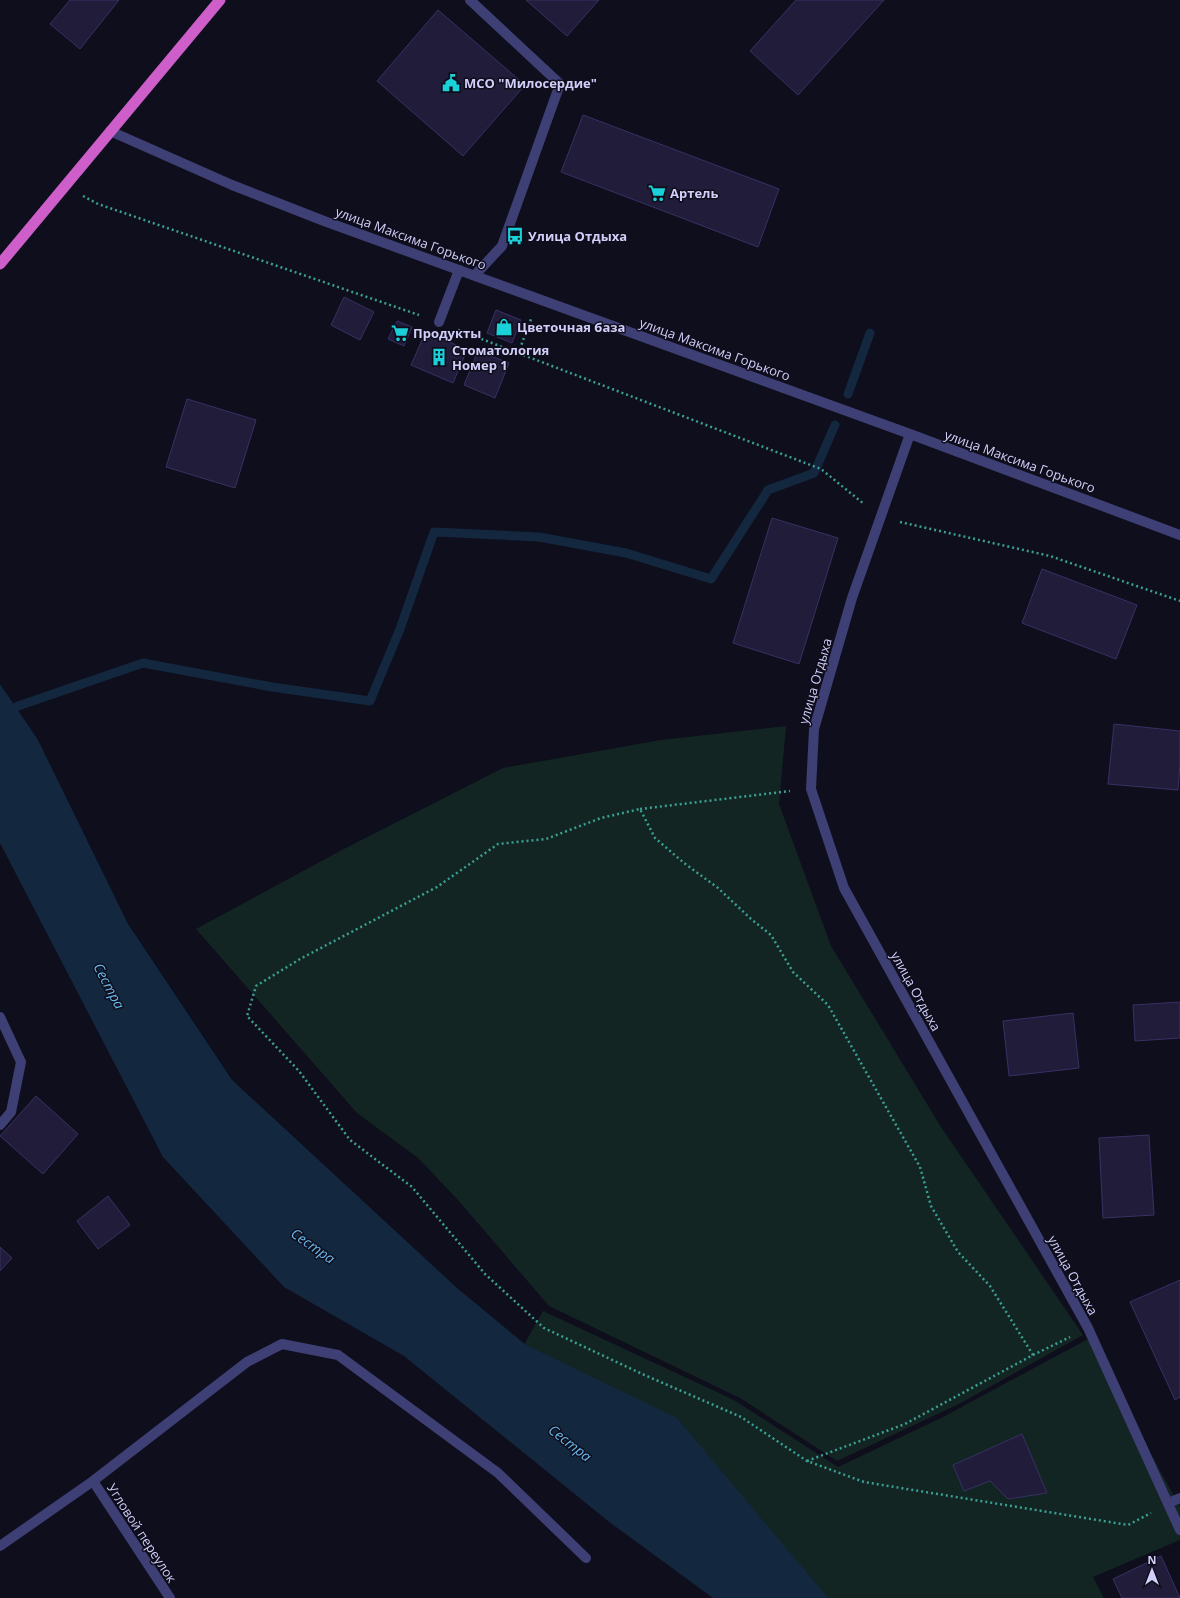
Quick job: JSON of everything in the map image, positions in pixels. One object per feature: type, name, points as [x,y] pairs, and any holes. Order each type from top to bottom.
[{"type":"highway","points":[[0,264],[220,0]]},
{"type":"street","points":[[470,0],[560,84],[502,246],[475,275]]},
{"type":"street","name":"улица Максима Горького","points":[[110,131],[232,185],[324,221],[910,434],[1180,535]]},
{"type":"street","points":[[439,322],[459,270]]},
{"type":"street","name":"улица Отдыха","points":[[910,434],[852,598],[814,729],[811,789],[844,888],[1088,1328],[1180,1530]]},
{"type":"street","points":[[0,1018],[22,1062],[11,1112],[0,1125]]},
{"type":"street","points":[[0,1546],[93,1481],[247,1362],[282,1344],[338,1355],[498,1472],[586,1558]]},
{"type":"street","name":"Угловой переулок","points":[[93,1481],[170,1598]]},
{"type":"street","points":[[1168,1503],[1180,1498]]},
{"type":"path","points":[[518,354],[533,315]]},
{"type":"path","points":[[813,466],[821,469],[880,518],[1050,556],[1180,601]]},
{"type":"path","points":[[811,789],[640,809],[601,818],[546,839],[498,844],[437,887],[300,960],[256,986],[247,1016],[299,1071],[350,1140],[412,1187],[485,1274],[544,1328],[640,1373],[741,1417],[807,1461],[864,1482],[1128,1525],[1168,1503]]},
{"type":"path","points":[[640,809],[655,838],[684,863],[718,888],[751,920],[771,935],[793,972],[828,1005],[920,1167],[931,1206],[958,1252],[990,1286],[1033,1355]]},
{"type":"path","points":[[807,1461],[904,1424],[1033,1355],[1088,1328]]},
{"type":"green space","points":[[786,726],[779,804],[831,946],[941,1127],[1083,1335],[959,1404],[837,1461],[740,1398],[549,1306],[458,1200],[418,1158],[357,1113],[196,929],[340,851],[503,768],[661,740]]},
{"type":"green space","points":[[543,1311],[734,1400],[838,1467],[941,1418],[1088,1339],[1180,1507],[1180,1540],[1093,1577],[1104,1598],[799,1598],[512,1366]]},
{"type":"water","name":"Сестра","points":[[0,684],[38,740],[128,924],[232,1080],[457,1288],[526,1345],[677,1418],[828,1598],[713,1598],[608,1521],[404,1356],[284,1287],[163,1157],[0,843]]},
{"type":"building","points":[[70,0],[119,0],[80,49],[50,24]]},
{"type":"building","points":[[526,0],[599,0],[567,36]]},
{"type":"building","points":[[796,0],[884,0],[798,95],[750,51]]},
{"type":"building","name":"МСО \"Милосердие\"","points":[[438,10],[525,85],[463,156],[377,81]]},
{"type":"building","points":[[583,115],[779,189],[758,247],[561,172]]},
{"type":"building","points":[[344,297],[374,312],[360,340],[331,325]]},
{"type":"building","name":"Цветочная база","points":[[496,310],[521,320],[512,343],[487,333]]},
{"type":"building","name":"Продукты","points":[[397,321],[412,327],[404,346],[388,339]]},
{"type":"building","name":"Стоматология Номер 1","points":[[426,331],[467,350],[453,383],[411,365]]},
{"type":"building","points":[[478,351],[509,363],[495,398],[464,385]]},
{"type":"building","points":[[187,399],[256,420],[235,488],[166,467]]},
{"type":"building","points":[[772,518],[838,538],[799,664],[733,643]]},
{"type":"building","points":[[1042,569],[1137,605],[1116,659],[1022,623]]},
{"type":"building","points":[[1114,724],[1180,731],[1178,790],[1108,784]]},
{"type":"building","points":[[1180,1002],[1180,1038],[1135,1041],[1133,1005]]},
{"type":"building","points":[[1073,1013],[1079,1068],[1009,1076],[1003,1021]]},
{"type":"building","points":[[36,1096],[78,1134],[43,1174],[0,1136]]},
{"type":"building","points":[[1149,1135],[1154,1215],[1103,1218],[1099,1138]]},
{"type":"building","points":[[108,1196],[130,1225],[98,1249],[77,1221]]},
{"type":"building","points":[[0,1247],[12,1258],[0,1271]]},
{"type":"building","points":[[1180,1280],[1180,1397],[1175,1400],[1130,1302]]},
{"type":"building","points":[[1022,1434],[1047,1493],[1008,1499],[990,1481],[964,1491],[953,1465]]},
{"type":"building","points":[[1161,1556],[1180,1598],[1122,1598],[1113,1579]]},
{"type":"waterway","points":[[848,394],[870,333]]},
{"type":"waterway","points":[[0,717],[18,706],[143,663],[272,687],[370,701],[400,629],[434,532],[539,537],[626,553],[711,579],[768,490],[814,473],[835,425]]},
{"type":"place","name":"МСО \"Милосердие\"","points":[[451,83]]},
{"type":"place","name":"Артель","points":[[657,193]]},
{"type":"place","name":"Улица Отдыха","points":[[515,236]]},
{"type":"place","name":"Цветочная база","points":[[504,327]]},
{"type":"place","name":"Продукты","points":[[400,333]]},
{"type":"place","name":"Стоматология Номер 1","points":[[439,357]]}]
